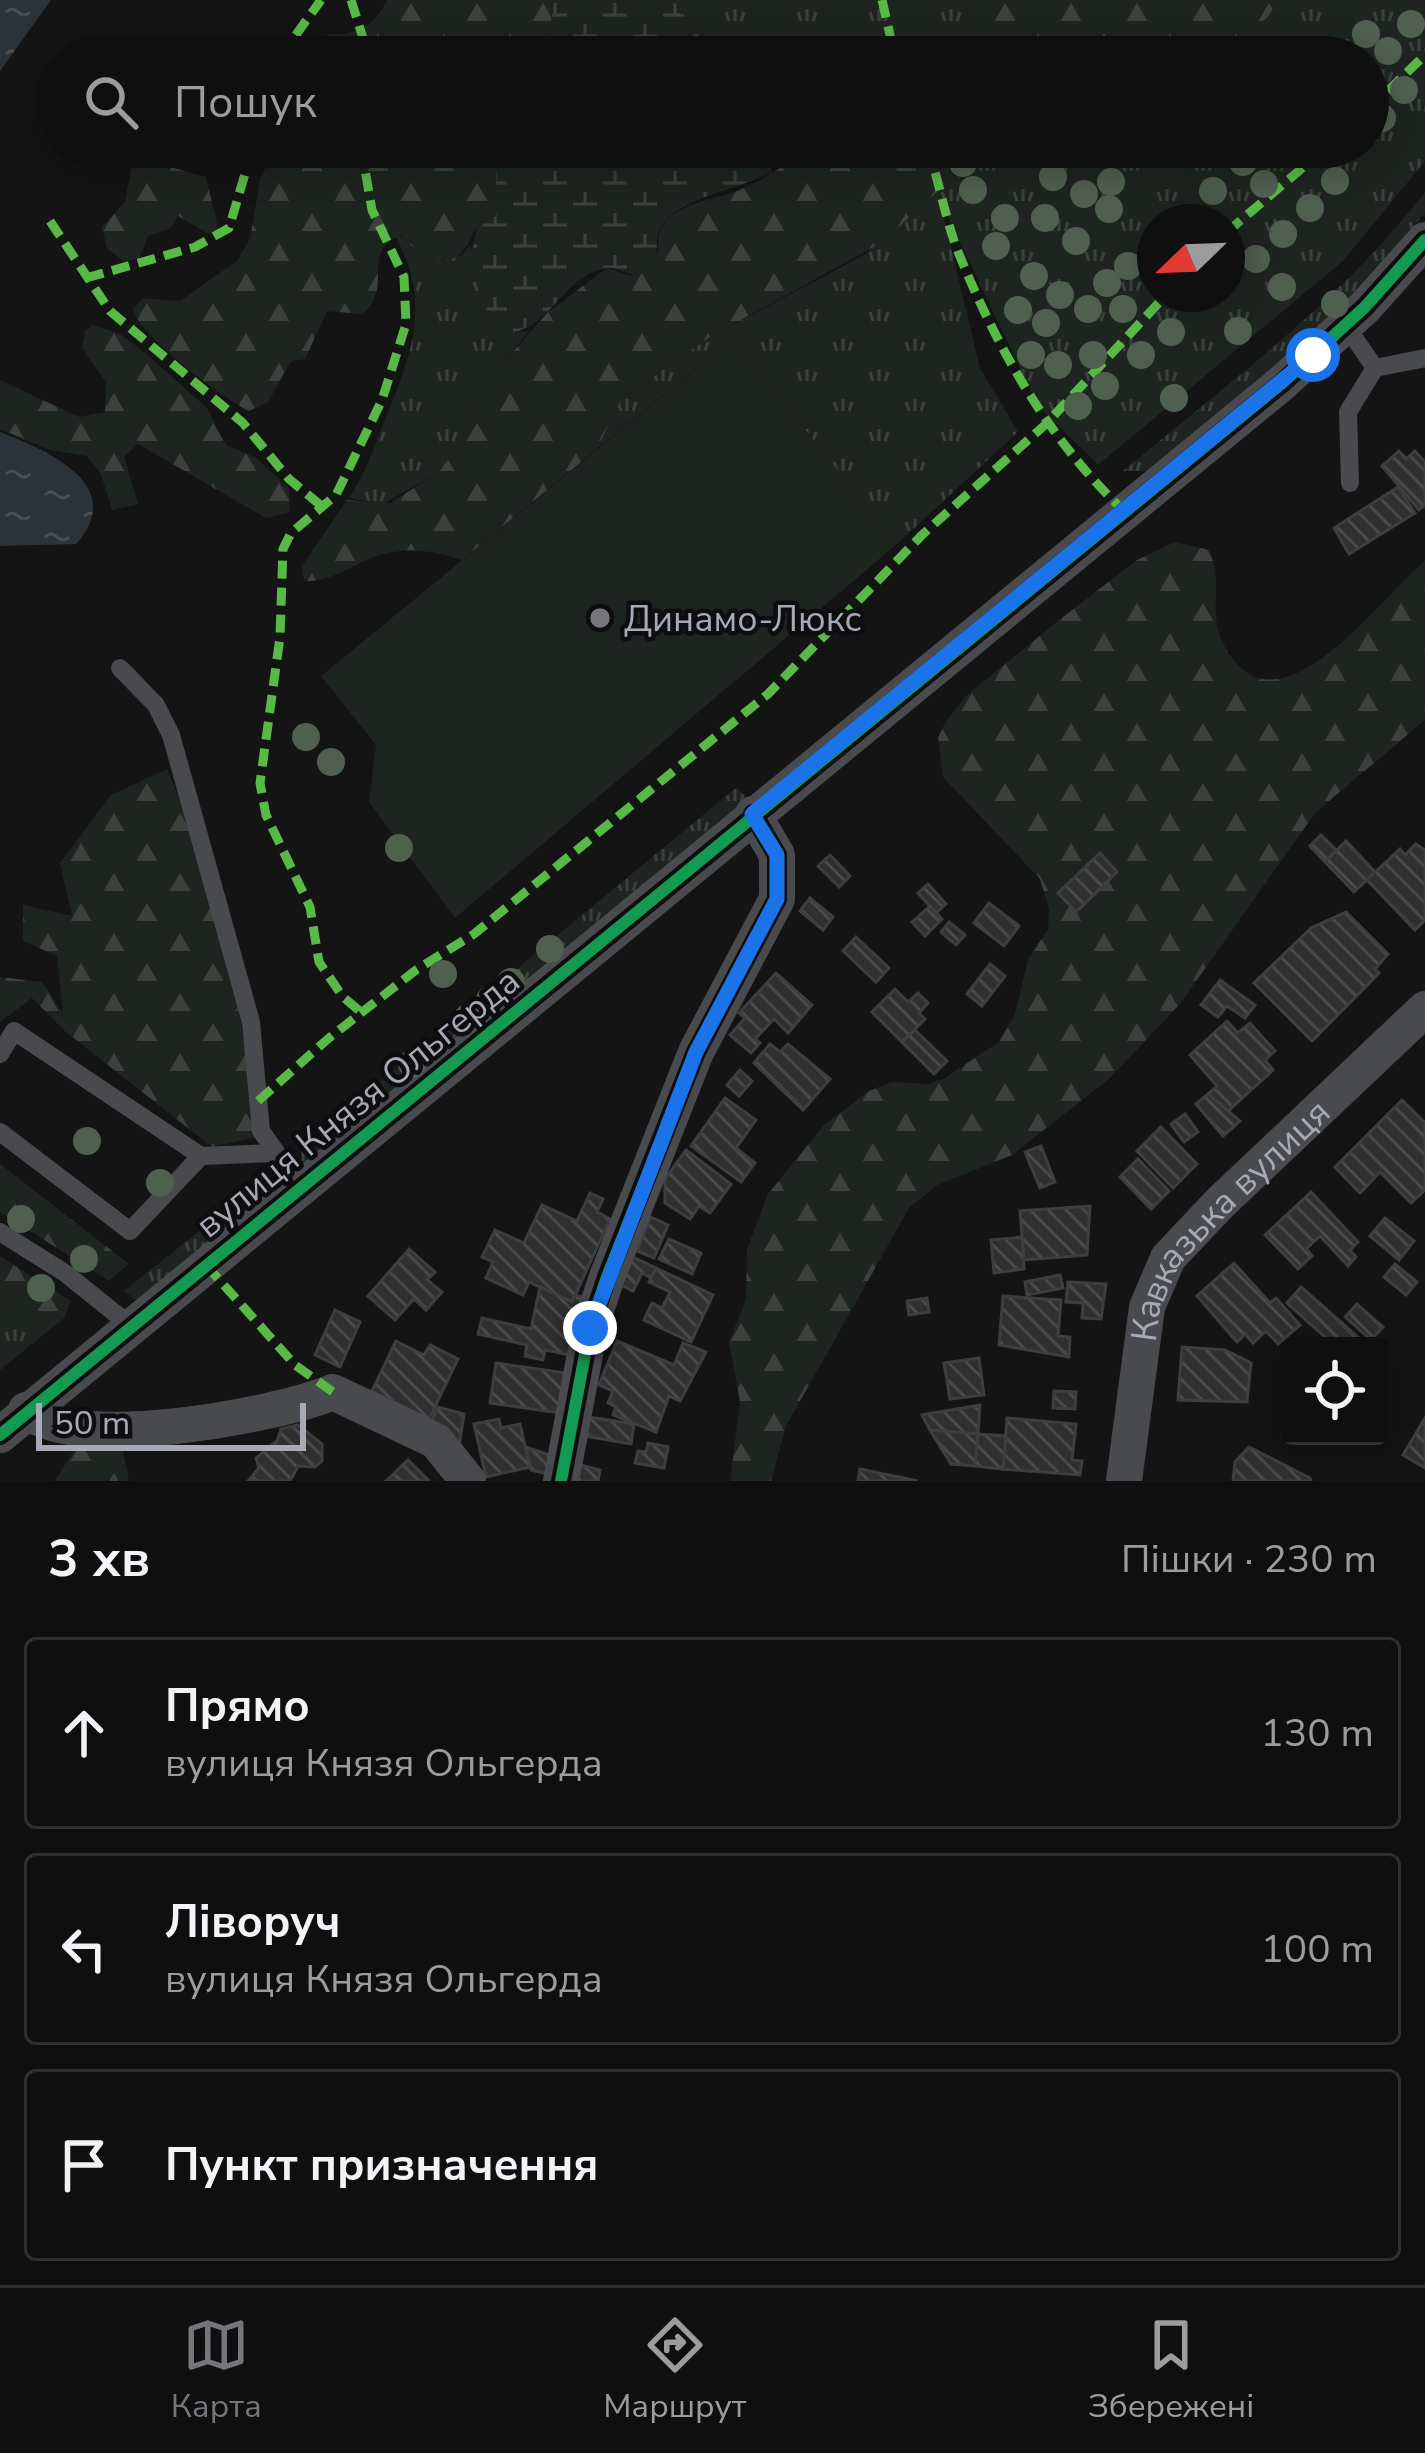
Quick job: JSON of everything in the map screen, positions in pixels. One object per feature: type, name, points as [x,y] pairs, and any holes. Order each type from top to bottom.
[{"type":"street","name":"вулиця Князя Ольгерда","points":[[13,1422],[1346,326],[1425,240]]},
{"type":"street","points":[[561,1481],[590,1328],[607,1277],[696,1052],[777,899],[777,855],[752,814]]},
{"type":"street","name":"Кавказька вулиця","points":[[1124,1481],[1147,1307],[1168,1258],[1220,1202],[1425,1009]]},
{"type":"street","points":[[13,1422],[192,1425],[269,1413],[333,1392],[436,1442],[468,1481]]},
{"type":"lane","points":[[1346,326],[1375,368]]},
{"type":"lane","points":[[1350,482],[1348,412],[1375,368],[1425,358]]},
{"type":"lane","points":[[120,668],[156,705],[178,757],[251,1022],[261,1131],[301,1187]]},
{"type":"lane","points":[[0,1054],[14,1031],[201,1156],[274,1154]]},
{"type":"lane","points":[[0,1132],[130,1231],[201,1156]]},
{"type":"lane","points":[[0,1232],[65,1273],[130,1326]]},
{"type":"green space","points":[[387,0],[554,0],[550,36],[326,36],[355,31]]},
{"type":"green space","points":[[554,0],[673,0],[700,36],[550,36]]},
{"type":"green space","points":[[673,0],[978,0],[972,13],[975,36],[700,36]]},
{"type":"green space","points":[[978,0],[1279,0],[1267,18],[1240,36],[974,36],[971,8]]},
{"type":"green space","points":[[1237,0],[1425,0],[1425,161],[1343,261],[1098,465],[1038,406],[939,198],[980,368],[1018,432],[897,544],[732,339],[597,449],[621,399],[710,337],[866,254],[955,168],[1389,168],[1389,36],[1197,36]]},
{"type":"green space","points":[[174,168],[206,177],[218,228],[209,234],[178,216],[171,228],[148,236],[139,258],[124,262],[107,248],[102,227],[125,202],[131,169]]},
{"type":"green space","points":[[265,168],[500,168],[499,206],[493,220],[474,230],[467,246],[450,260],[424,259],[401,235],[389,242],[379,260],[371,304],[362,314],[327,311],[305,359],[291,361],[268,402],[249,411],[165,350],[133,309],[142,298],[180,301],[237,261],[250,239]]},
{"type":"green space","points":[[496,168],[771,168],[772,172],[670,216],[659,231],[654,264],[642,274],[606,268],[590,274],[529,326],[494,334],[471,254],[478,225],[496,216]]},
{"type":"green space","points":[[952,168],[937,192],[881,243],[710,337],[621,399],[597,449],[462,560],[427,551],[392,552],[329,577],[304,581],[302,566],[347,500],[390,503],[439,472],[455,449],[463,416],[547,313],[607,268],[631,276],[658,252],[659,236],[673,215],[777,170]]},
{"type":"green space","points":[[1425,192],[1425,213],[1324,325],[1148,471],[1123,471],[1320,305]]},
{"type":"green space","points":[[395,236],[407,237],[432,262],[462,255],[470,245],[494,333],[529,331],[473,401],[455,449],[439,472],[383,504],[349,498],[394,398],[414,329],[413,284]]},
{"type":"green space","points":[[93,325],[120,334],[207,408],[226,445],[256,458],[289,488],[290,512],[266,518],[138,444],[124,457],[138,504],[112,510],[101,474],[87,456],[50,450],[0,429],[0,380],[79,417],[105,412],[106,382],[82,348],[85,331]]},
{"type":"green space","name":"Динамо-Люкс","points":[[732,339],[897,544],[455,918],[369,802],[376,745],[321,676]]},
{"type":"green space","points":[[1175,542],[1209,550],[1222,641],[1244,670],[1269,680],[1297,673],[1326,655],[1425,561],[1425,720],[1316,812],[1179,1005],[1109,1079],[1012,1155],[937,1185],[909,1208],[786,1426],[771,1481],[730,1481],[740,1402],[729,1342],[746,1300],[747,1249],[768,1194],[824,1125],[869,1091],[892,1082],[928,1084],[943,1079],[999,1042],[1015,1014],[1028,960],[1048,929],[1049,909],[1040,879],[943,777],[938,738],[946,721],[967,695],[1063,617],[1137,560]]},
{"type":"green space","points":[[167,769],[214,903],[251,1090],[256,1137],[212,1147],[66,1032],[32,998],[0,1022],[0,977],[42,982],[63,1013],[57,956],[23,941],[23,905],[72,916],[60,863],[111,795]]},
{"type":"green space","points":[[737,787],[748,800],[302,1165],[301,1152],[329,1124]]},
{"type":"green space","points":[[0,1164],[129,1264],[109,1281],[0,1212]]},
{"type":"green space","points":[[277,1180],[278,1185],[137,1301],[124,1291],[250,1191]]},
{"type":"green space","points":[[0,1256],[71,1301],[64,1318],[43,1316],[0,1295]]},
{"type":"green space","points":[[0,1295],[43,1316],[64,1318],[0,1370]]},
{"type":"green space","points":[[94,1440],[123,1451],[129,1481],[55,1481],[76,1447]]},
{"type":"water","points":[[0,0],[51,0],[0,71]]},
{"type":"water","points":[[0,432],[58,460],[87,487],[93,504],[90,523],[76,544],[0,546]]},
{"type":"building","points":[[1399,451],[1406,459],[1415,451],[1425,462],[1425,505],[1419,510],[1382,466]]},
{"type":"building","points":[[1398,487],[1415,513],[1349,554],[1334,528]]},
{"type":"building","points":[[1321,835],[1337,851],[1325,862],[1310,846]]},
{"type":"building","points":[[1346,841],[1375,872],[1354,892],[1325,862]]},
{"type":"building","points":[[1416,844],[1425,850],[1425,920],[1415,930],[1367,880],[1400,849],[1405,855]]},
{"type":"building","points":[[1100,853],[1117,872],[1076,912],[1058,893]]},
{"type":"building","points":[[830,855],[850,876],[839,887],[818,866]]},
{"type":"building","points":[[928,884],[946,904],[936,913],[918,893]]},
{"type":"building","points":[[810,898],[833,917],[823,930],[800,911]]},
{"type":"building","points":[[989,903],[1019,926],[1004,946],[974,923]]},
{"type":"building","points":[[930,906],[942,919],[925,936],[912,922]]},
{"type":"building","points":[[1346,912],[1388,954],[1375,969],[1379,973],[1312,1041],[1254,983],[1311,928]]},
{"type":"building","points":[[949,922],[965,935],[956,945],[941,932]]},
{"type":"building","points":[[856,937],[889,968],[876,982],[843,951]]},
{"type":"building","points":[[990,964],[1005,976],[982,1006],[967,994]]},
{"type":"building","points":[[776,973],[812,1005],[788,1033],[774,1019],[755,1039],[760,1043],[751,1053],[730,1035],[745,1018],[739,1013]]},
{"type":"building","points":[[1220,980],[1255,1005],[1245,1018],[1227,1006],[1218,1017],[1201,1005]]},
{"type":"building","points":[[895,989],[908,1002],[918,993],[928,1003],[919,1013],[925,1019],[902,1042],[872,1012]]},
{"type":"building","points":[[1227,1021],[1238,1033],[1250,1023],[1275,1051],[1265,1060],[1273,1070],[1226,1113],[1208,1094],[1217,1086],[1190,1055]]},
{"type":"building","points":[[915,1030],[947,1061],[934,1074],[902,1042]]},
{"type":"building","points":[[770,1044],[780,1052],[788,1044],[830,1079],[803,1110],[754,1063]]},
{"type":"building","points":[[740,1070],[752,1081],[739,1096],[727,1085]]},
{"type":"building","points":[[1208,1094],[1240,1121],[1223,1136],[1196,1104]]},
{"type":"building","points":[[725,1098],[756,1120],[736,1148],[755,1163],[741,1182],[691,1146]]},
{"type":"building","points":[[1402,1100],[1425,1123],[1425,1190],[1411,1203],[1380,1172],[1360,1193],[1335,1167]]},
{"type":"building","points":[[1185,1114],[1198,1132],[1184,1142],[1171,1124]]},
{"type":"building","points":[[1161,1127],[1197,1164],[1173,1188],[1137,1151]]},
{"type":"building","points":[[1041,1146],[1055,1182],[1040,1188],[1025,1152]]},
{"type":"building","points":[[686,1150],[731,1184],[710,1213],[699,1206],[690,1219],[665,1203],[665,1179]]},
{"type":"building","points":[[1138,1159],[1169,1191],[1151,1209],[1120,1177]]},
{"type":"building","points":[[1311,1192],[1358,1242],[1350,1250],[1356,1257],[1348,1266],[1320,1236],[1306,1249],[1312,1256],[1298,1269],[1265,1235]]},
{"type":"building","points":[[590,1193],[603,1199],[597,1212],[610,1219],[572,1302],[529,1282],[523,1295],[486,1278],[493,1262],[482,1257],[495,1230],[524,1243],[542,1205],[577,1221]]},
{"type":"building","points":[[1090,1206],[1087,1255],[1024,1260],[1020,1211]]},
{"type":"building","points":[[651,1217],[668,1225],[654,1258],[637,1251]]},
{"type":"building","points":[[1385,1218],[1414,1241],[1399,1260],[1370,1236]]},
{"type":"building","points":[[1022,1237],[1024,1269],[994,1273],[991,1240]]},
{"type":"building","points":[[669,1239],[701,1253],[692,1274],[659,1259]]},
{"type":"building","points":[[409,1249],[435,1272],[427,1280],[442,1292],[426,1310],[414,1299],[395,1320],[368,1296]]},
{"type":"building","points":[[631,1256],[656,1268],[651,1278],[642,1273],[633,1291],[619,1284]]},
{"type":"building","points":[[1234,1263],[1270,1303],[1276,1298],[1300,1325],[1278,1344],[1266,1331],[1253,1343],[1245,1334],[1237,1342],[1197,1296]]},
{"type":"building","points":[[1395,1264],[1417,1282],[1406,1295],[1384,1277]]},
{"type":"building","points":[[656,1268],[713,1295],[691,1342],[644,1320],[652,1303],[662,1308],[670,1292],[649,1282]]},
{"type":"building","points":[[1060,1275],[1063,1288],[1027,1295],[1025,1282]]},
{"type":"building","points":[[1068,1282],[1106,1284],[1101,1319],[1082,1318],[1083,1303],[1066,1302]]},
{"type":"building","points":[[540,1287],[572,1302],[575,1295],[588,1298],[575,1356],[545,1350],[543,1360],[525,1356],[527,1345],[478,1334],[482,1318],[531,1329]]},
{"type":"building","points":[[1301,1287],[1358,1337],[1325,1337],[1287,1303]]},
{"type":"building","points":[[1003,1296],[1061,1300],[1058,1336],[1070,1337],[1069,1357],[999,1345]]},
{"type":"building","points":[[927,1298],[929,1312],[909,1315],[907,1301]]},
{"type":"building","points":[[1357,1304],[1383,1327],[1368,1337],[1345,1317]]},
{"type":"building","points":[[335,1310],[360,1322],[340,1367],[315,1355]]},
{"type":"building","points":[[396,1341],[424,1355],[430,1345],[458,1359],[429,1419],[372,1391]]},
{"type":"building","points":[[617,1341],[674,1365],[683,1343],[706,1352],[680,1401],[669,1396],[656,1432],[613,1415],[616,1407],[608,1403],[613,1391],[599,1385]]},
{"type":"building","points":[[1182,1347],[1225,1350],[1251,1363],[1247,1402],[1178,1400]]},
{"type":"building","points":[[979,1358],[984,1395],[950,1399],[944,1363]]},
{"type":"building","points":[[496,1363],[573,1374],[567,1414],[490,1403]]},
{"type":"building","points":[[1054,1391],[1076,1392],[1075,1409],[1053,1408]]},
{"type":"building","points":[[980,1405],[978,1434],[930,1430],[922,1415]]},
{"type":"building","points":[[438,1407],[464,1414],[459,1447],[429,1427]]},
{"type":"building","points":[[589,1417],[634,1424],[631,1444],[585,1436]]},
{"type":"building","points":[[1007,1418],[1076,1424],[1072,1460],[1082,1461],[1080,1475],[1003,1469]]},
{"type":"building","points":[[1425,1418],[1425,1468],[1403,1455]]},
{"type":"building","points":[[499,1419],[501,1428],[520,1424],[530,1467],[486,1477],[474,1424]]},
{"type":"building","points":[[298,1425],[322,1444],[322,1461],[315,1467],[298,1466],[290,1481],[248,1481],[259,1468],[256,1458],[277,1441],[281,1429]]},
{"type":"building","points":[[930,1430],[978,1434],[975,1466],[951,1464]]},
{"type":"building","points":[[978,1434],[1006,1436],[1003,1469],[975,1466]]},
{"type":"building","points":[[648,1443],[668,1447],[664,1468],[635,1463],[638,1451],[646,1452]]},
{"type":"building","points":[[526,1447],[560,1459],[556,1476],[531,1470]]},
{"type":"building","points":[[1249,1447],[1311,1481],[1233,1481],[1235,1462]]},
{"type":"building","points":[[408,1460],[429,1481],[386,1481]]},
{"type":"building","points":[[580,1465],[600,1470],[598,1481],[576,1481]]},
{"type":"building","points":[[860,1469],[918,1481],[858,1481]]},
{"type":"marked path","points":[[295,36],[321,0]]},
{"type":"marked path","points":[[351,0],[362,36]]},
{"type":"marked path","points":[[882,0],[890,36]]},
{"type":"marked path","points":[[1389,90],[1425,55]]},
{"type":"marked path","points":[[86,278],[195,247],[229,228],[247,168]]},
{"type":"marked path","points":[[361,1012],[343,997],[319,962],[310,907],[266,815],[260,783],[280,637],[283,549],[291,533],[336,495],[382,400],[406,324],[404,277],[372,210],[365,168]]},
{"type":"marked path","points":[[934,168],[959,254],[1009,359],[1049,424],[1124,511]]},
{"type":"marked path","points":[[1245,217],[1302,168]]},
{"type":"marked path","points":[[50,221],[110,311],[243,423],[289,479],[325,509]]},
{"type":"marked path","points":[[258,1101],[329,1038],[416,970],[474,934],[768,694],[922,535],[1046,424],[1150,312]]},
{"type":"marked path","points":[[206,1265],[295,1365],[333,1392]]},
{"type":"cycle path","points":[[0,1435],[1282,383],[1365,307],[1425,240]]},
{"type":"cycle path","points":[[561,1481],[590,1328],[607,1277],[696,1052],[777,899],[777,855],[753,814]]},
{"type":"place","name":"Динамо-Люкс","points":[[600,618]]},
{"type":"route","points":[[590,1328],[696,1052],[777,899],[781,882],[777,855],[752,814],[1313,355]]}]
